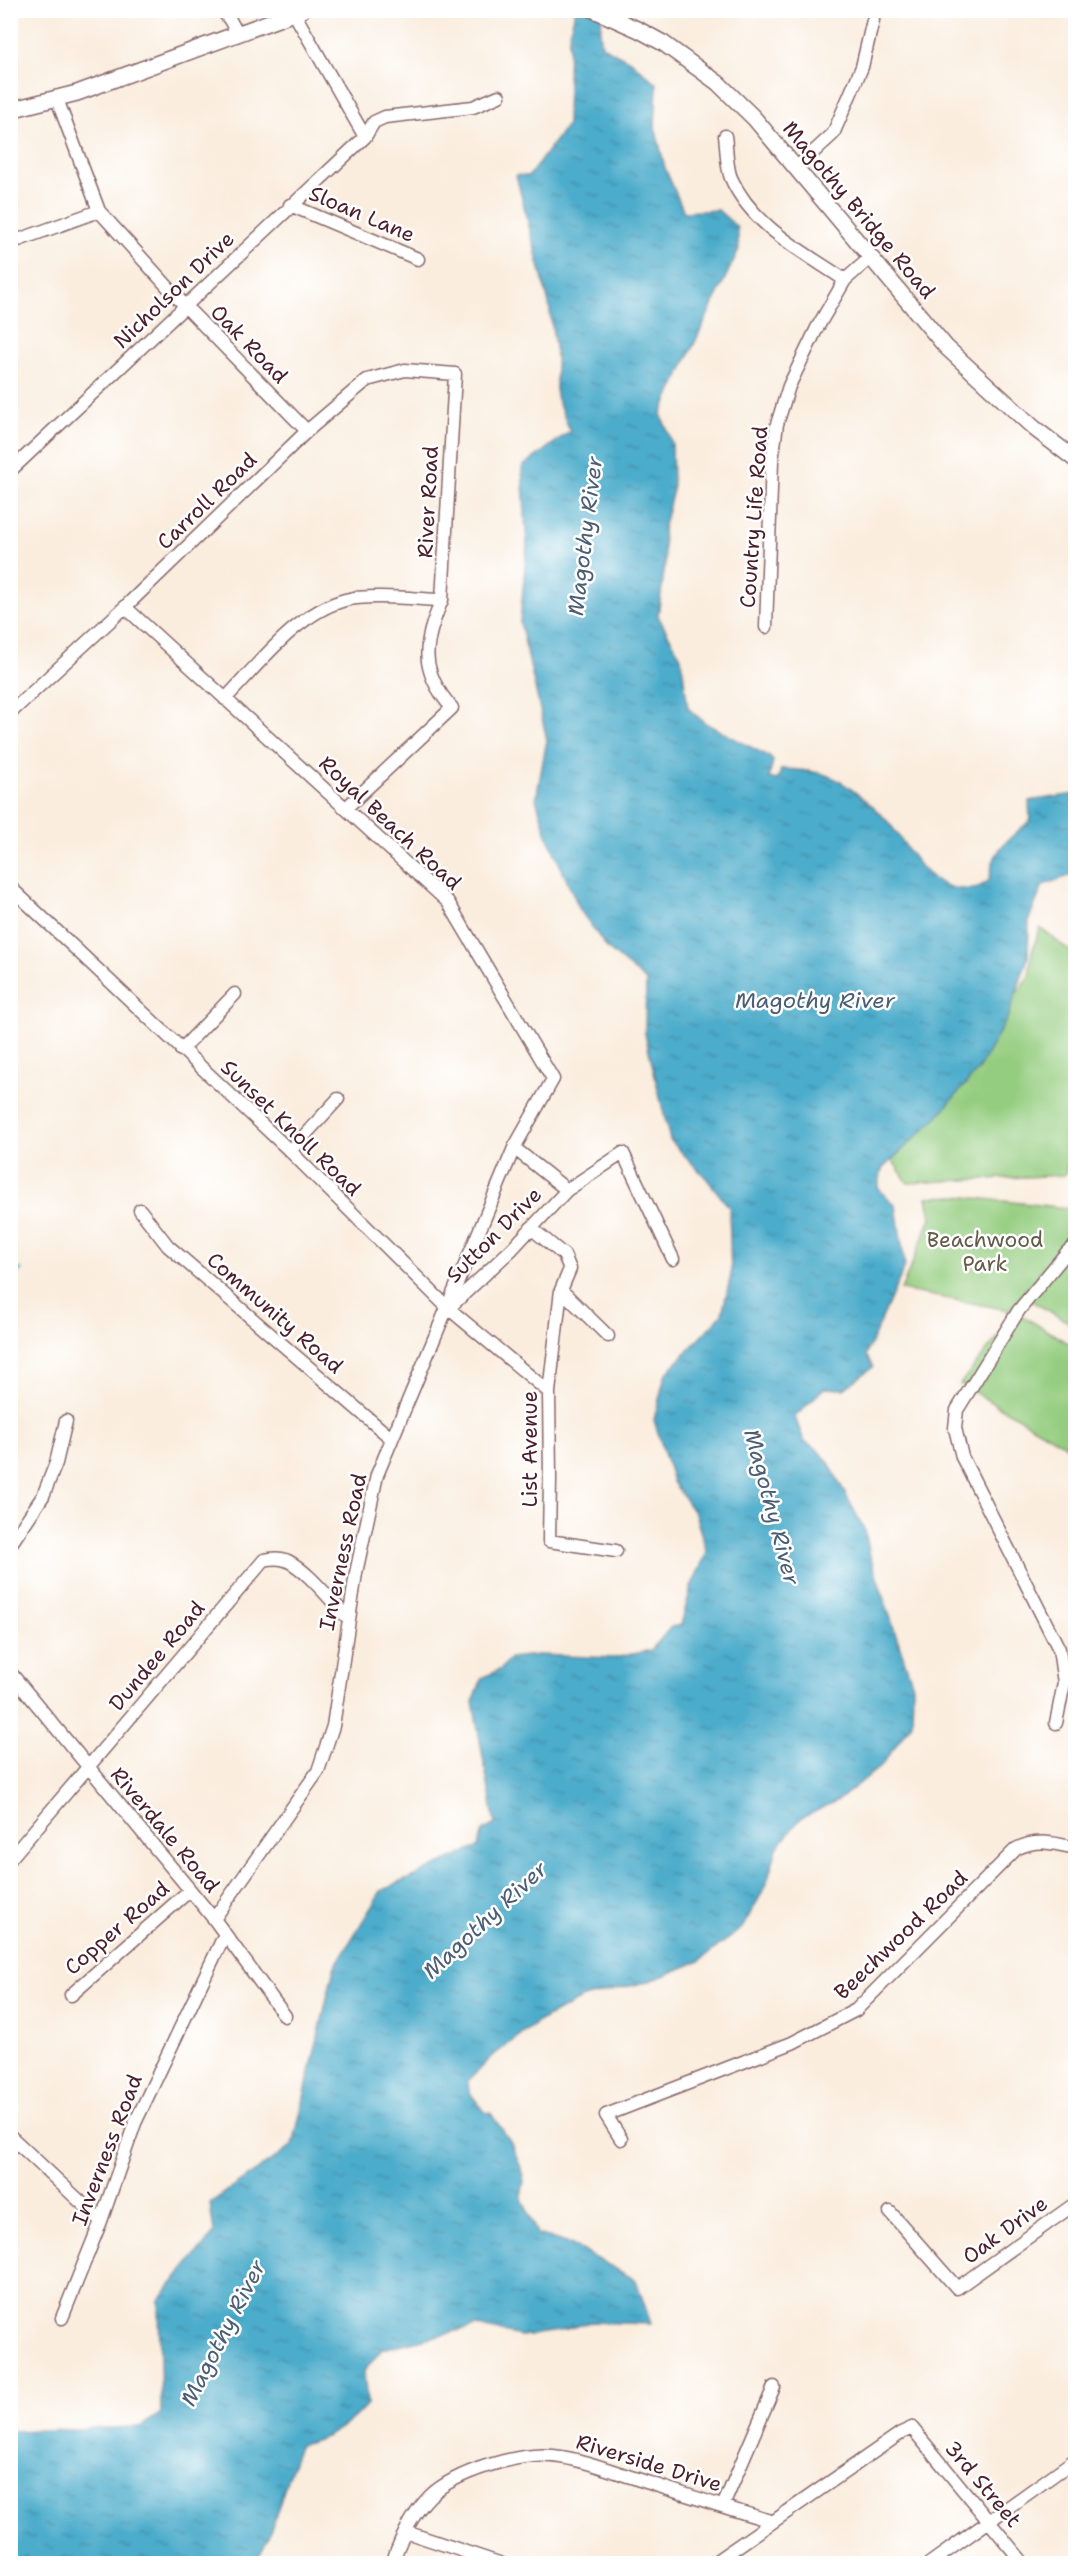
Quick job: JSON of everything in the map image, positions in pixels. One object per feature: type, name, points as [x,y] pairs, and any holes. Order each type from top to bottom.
[{"type":"main road","name":"Magothy Bridge Road","points":[[594,10],[663,43],[718,83],[754,118],[946,347],[1034,428],[1076,460]]},
{"type":"main road","points":[[10,110],[57,99],[298,12]]},
{"type":"street","points":[[222,10],[238,35]]},
{"type":"street","points":[[298,12],[365,137]]},
{"type":"street","points":[[796,168],[833,134],[861,67],[873,20]]},
{"type":"street","name":"Nicholson Drive","points":[[10,471],[186,307],[290,205],[365,137],[374,122],[385,117],[473,107],[500,96]]},
{"type":"street","name":"Oak Road","points":[[57,99],[99,211],[186,307],[307,431]]},
{"type":"street","points":[[725,136],[730,176],[744,201],[769,226],[845,280]]},
{"type":"street","name":"Sloan Lane","points":[[290,205],[418,259]]},
{"type":"street","points":[[10,243],[99,211]]},
{"type":"street","name":"Country Life Road","points":[[766,627],[772,461],[777,424],[789,387],[817,328],[845,280],[871,257]]},
{"type":"street","name":"Carroll Road","points":[[10,714],[125,607],[307,431],[367,380],[405,370],[455,374]]},
{"type":"street","name":"River Road","points":[[346,808],[452,708],[438,692],[426,660],[429,630],[442,600],[455,374]]},
{"type":"street","points":[[225,699],[306,618],[346,600],[389,598],[442,600]]},
{"type":"street","name":"Royal Beach Road","points":[[125,607],[448,902],[553,1079],[514,1148]]},
{"type":"street","name":"Sunset Knoll Road","points":[[10,886],[290,1151],[448,1308],[549,1392]]},
{"type":"street","points":[[181,1050],[235,994]]},
{"type":"street","points":[[290,1151],[338,1099]]},
{"type":"street","points":[[514,1148],[567,1190]]},
{"type":"street","name":"Inverness Road","points":[[214,1918],[318,1772],[333,1726],[348,1618],[377,1475],[514,1148]]},
{"type":"street","name":"Sutton Drive","points":[[448,1308],[567,1190],[623,1153],[673,1259]]},
{"type":"street","name":"Community Road","points":[[140,1210],[168,1246],[392,1439]]},
{"type":"street","name":"List Avenue","points":[[531,1228],[564,1255],[570,1269],[561,1290],[549,1392],[549,1541],[616,1551]]},
{"type":"street","points":[[1056,1723],[1064,1683],[1059,1649],[962,1457],[955,1428],[957,1410],[982,1365],[1019,1310],[1067,1252],[1076,1245]]},
{"type":"street","points":[[561,1290],[608,1336]]},
{"type":"street","points":[[10,1545],[43,1496],[56,1463],[66,1421]]},
{"type":"street","name":"Dundee Road","points":[[10,1859],[264,1560],[275,1557],[287,1560],[348,1618]]},
{"type":"street","name":"Riverdale Road","points":[[10,1672],[189,1891],[214,1918],[285,2016]]},
{"type":"street","name":"Beechwood Road","points":[[621,2139],[606,2115],[792,2043],[856,2010],[1016,1849],[1032,1842],[1051,1842],[1076,1848]]},
{"type":"street","name":"Copper Road","points":[[71,1995],[189,1891]]},
{"type":"street","name":"Inverness Road","points":[[62,2318],[135,2123],[225,1934]]},
{"type":"street","points":[[10,2136],[100,2221]]},
{"type":"street","name":"Oak Drive","points":[[890,2212],[957,2288],[1076,2203]]},
{"type":"street","points":[[723,2506],[774,2387]]},
{"type":"street","name":"3rd Street","points":[[771,2521],[901,2433],[912,2428],[1024,2564]]},
{"type":"street","name":"Riverside Drive","points":[[392,2564],[406,2532],[430,2497],[448,2483],[482,2468],[514,2459],[544,2456],[599,2466],[771,2521]]},
{"type":"street","points":[[929,2564],[1076,2459]]},
{"type":"street","points":[[712,2564],[771,2521]]},
{"type":"street","points":[[406,2532],[502,2564]]},
{"type":"green space","name":"Beachwood Park","points":[[1040,928],[1075,955],[1075,1138],[1065,1175],[908,1183],[890,1157],[1029,977],[1032,952]]},
{"type":"green space","name":"Beachwood Park","points":[[957,1196],[1075,1209],[1075,1228],[1008,1313],[1009,1310],[901,1290],[931,1218],[927,1197]]},
{"type":"green space","name":"Beachwood Park","points":[[1075,1241],[1075,1326],[1028,1299]]},
{"type":"green space","name":"Beachwood Park","points":[[1017,1313],[1075,1347],[1075,1451],[960,1384]]},
{"type":"water","name":"Magothy River","points":[[575,11],[603,11],[600,33],[602,46],[632,62],[657,84],[655,127],[665,168],[684,212],[718,210],[737,227],[739,249],[661,414],[672,443],[673,490],[663,529],[665,564],[658,616],[681,657],[688,708],[705,723],[770,757],[773,761],[769,778],[778,780],[781,769],[799,770],[824,774],[847,786],[885,818],[928,874],[948,887],[973,889],[990,879],[994,860],[1002,846],[1030,821],[1029,801],[1075,794],[1075,874],[1043,885],[1029,919],[1028,958],[1008,1017],[978,1070],[936,1118],[882,1169],[878,1188],[896,1206],[905,1266],[866,1355],[873,1367],[844,1389],[824,1388],[795,1417],[804,1441],[828,1461],[865,1531],[870,1556],[913,1686],[912,1723],[881,1766],[840,1799],[800,1819],[777,1848],[766,1886],[742,1928],[699,1961],[653,1980],[583,1998],[539,2021],[494,2055],[468,2081],[469,2092],[486,2113],[490,2112],[510,2141],[524,2181],[521,2196],[537,2234],[570,2244],[636,2280],[651,2324],[590,2322],[560,2331],[520,2336],[477,2326],[382,2349],[364,2371],[367,2404],[353,2419],[337,2430],[310,2443],[300,2445],[275,2520],[255,2563],[11,2563],[10,2431],[140,2427],[161,2413],[159,2300],[214,2233],[210,2203],[293,2145],[334,1968],[381,1891],[478,1847],[483,1831],[495,1824],[473,1702],[482,1678],[501,1669],[510,1658],[538,1655],[614,1658],[651,1650],[671,1627],[681,1625],[691,1587],[707,1552],[695,1514],[673,1482],[654,1420],[665,1375],[722,1314],[731,1275],[729,1207],[707,1179],[670,1140],[645,1034],[646,981],[607,948],[580,910],[548,838],[536,799],[547,740],[520,622],[527,546],[522,467],[570,431],[556,396],[556,355],[549,304],[516,175],[529,176],[567,125],[569,36]]},
{"type":"waterway","points":[[10,1281],[21,1269]]}]
